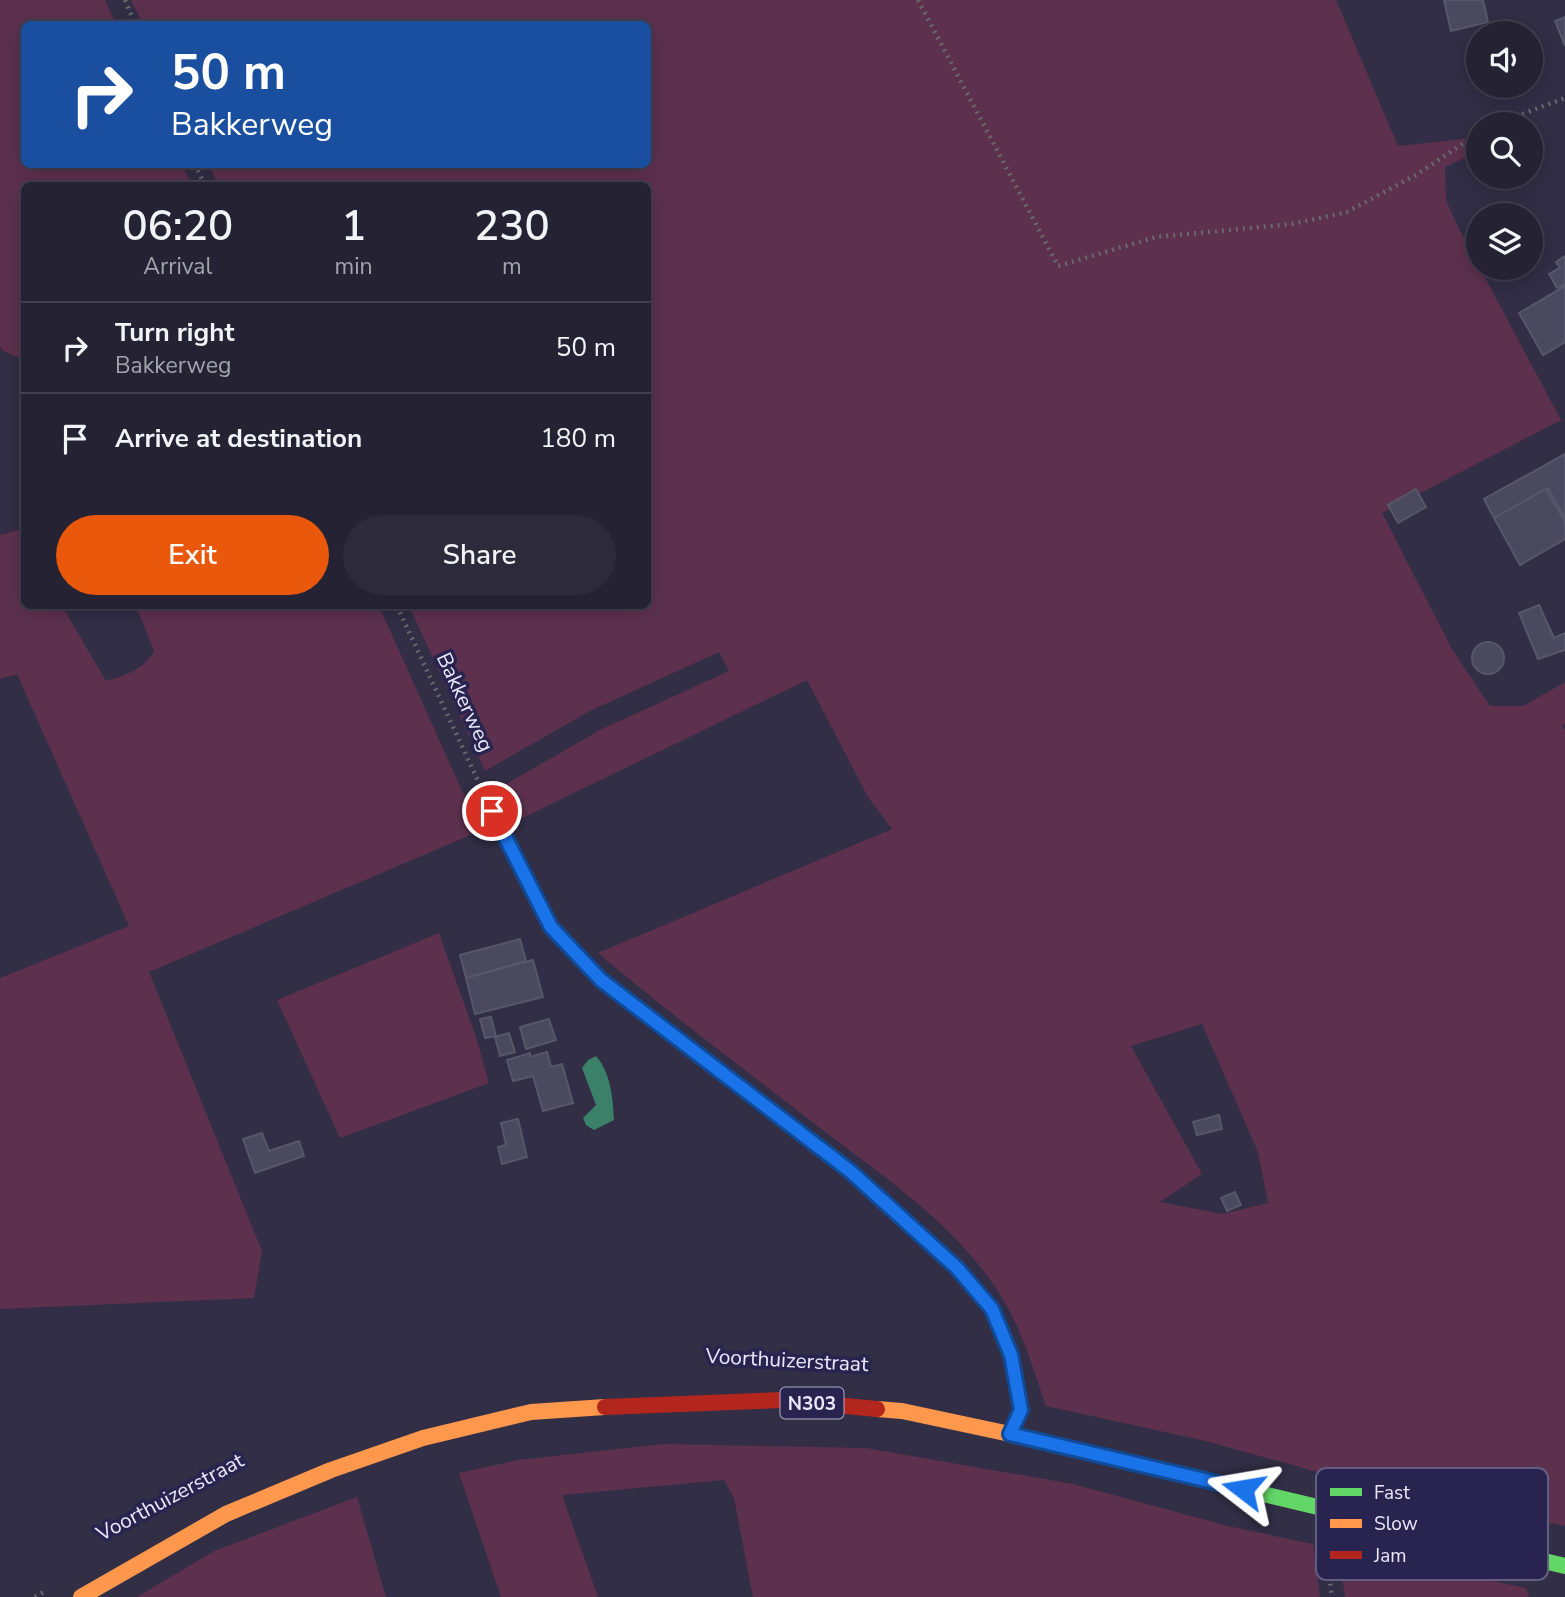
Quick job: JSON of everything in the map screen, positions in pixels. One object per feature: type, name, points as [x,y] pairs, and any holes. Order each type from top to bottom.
[{"type":"main road","points":[[492,811],[551,927],[601,980],[850,1171],[957,1268],[992,1309],[1011,1355],[1021,1410],[1010,1434]]},
{"type":"main road","name":"Voorthuizerstraat","points":[[81,1597],[226,1514],[331,1470],[423,1438],[531,1412],[641,1404],[782,1400],[902,1411],[1316,1507]]},
{"type":"path","points":[[125,0],[134,21]]},
{"type":"path","points":[[918,0],[1058,267],[1156,237],[1292,224],[1347,212],[1416,175],[1466,142]]},
{"type":"path","points":[[1528,112],[1565,98]]},
{"type":"path","name":"Bakkerweg","points":[[398,609],[492,811]]},
{"type":"path","points":[[35,1597],[48,1589]]},
{"type":"shaded area","points":[[0,0],[105,0],[115,21],[21,21],[21,168],[184,168],[190,182],[21,182],[21,359],[3,351],[0,346]]},
{"type":"shaded area","points":[[131,0],[1336,0],[1398,146],[1466,140],[1466,157],[1445,167],[1446,200],[1466,242],[1466,280],[1486,280],[1561,420],[1382,513],[1452,649],[1490,706],[1523,706],[1565,682],[1565,724],[1562,726],[1565,730],[1565,1526],[1548,1523],[1548,1468],[1316,1468],[1316,1472],[1206,1441],[1046,1406],[1025,1345],[996,1288],[979,1265],[939,1222],[598,953],[892,829],[868,797],[807,680],[510,824],[494,791],[600,730],[729,671],[719,652],[590,711],[485,771],[410,609],[651,609],[651,182],[217,182],[210,168],[651,168],[651,21],[142,21]],"holes":[[[1202,1024],[1258,1152],[1268,1203],[1223,1214],[1160,1202],[1202,1174],[1131,1046]]]},
{"type":"shaded area","points":[[18,530],[21,536],[21,609],[64,609],[106,681],[140,667],[154,651],[137,609],[380,609],[480,831],[149,972],[262,1251],[254,1298],[0,1309],[0,978],[129,926],[17,674],[0,679],[0,535]]},
{"type":"shaded area","points":[[439,933],[476,1037],[489,1083],[340,1138],[277,1000]]},
{"type":"shaded area","points":[[596,1056],[608,1078],[614,1120],[594,1130],[586,1125],[583,1118],[596,1105],[582,1068],[588,1060]]},
{"type":"shaded area","points":[[663,1444],[866,1448],[1073,1484],[1228,1526],[1313,1544],[1320,1597],[753,1597],[734,1498],[724,1480],[562,1495],[598,1597],[501,1597],[459,1473],[518,1460]]},
{"type":"shaded area","points":[[357,1497],[386,1597],[137,1597],[214,1551]]},
{"type":"shaded area","points":[[1343,1580],[1487,1580],[1526,1588],[1529,1597],[1345,1597]]},
{"type":"building","points":[[1444,0],[1483,0],[1488,21],[1466,21],[1466,27],[1451,31]]},
{"type":"building","points":[[1565,17],[1565,46],[1555,21]]},
{"type":"building","points":[[1565,256],[1565,284],[1557,288],[1549,274],[1560,268],[1556,262]]},
{"type":"building","points":[[1565,286],[1565,342],[1543,355],[1519,313]]},
{"type":"building","points":[[1565,454],[1565,518],[1548,488],[1494,518],[1484,499]]},
{"type":"building","points":[[1416,489],[1426,507],[1398,523],[1388,505]]},
{"type":"building","points":[[1546,489],[1565,522],[1565,539],[1520,565],[1494,518]]},
{"type":"building","points":[[1539,605],[1554,638],[1565,633],[1565,650],[1538,659],[1519,613]]},
{"type":"building","points":[[1488,642],[1500,646],[1504,658],[1500,670],[1488,674],[1476,670],[1472,658],[1476,646]]},
{"type":"building","points":[[520,939],[526,961],[466,978],[460,955]]},
{"type":"building","points":[[533,960],[543,997],[475,1014],[466,978]]},
{"type":"building","points":[[491,1017],[496,1036],[485,1038],[480,1019]]},
{"type":"building","points":[[549,1019],[556,1040],[526,1049],[520,1027]]},
{"type":"building","points":[[509,1033],[515,1052],[500,1056],[495,1037]]},
{"type":"building","points":[[547,1052],[551,1067],[562,1064],[573,1103],[543,1111],[533,1076],[513,1081],[507,1060],[530,1053],[530,1057]]},
{"type":"building","points":[[1219,1115],[1222,1129],[1197,1135],[1193,1122]]},
{"type":"building","points":[[518,1119],[527,1157],[502,1164],[498,1147],[506,1145],[501,1123]]},
{"type":"building","points":[[262,1133],[269,1151],[299,1141],[304,1156],[255,1173],[243,1139]]},
{"type":"building","points":[[1235,1192],[1241,1205],[1227,1211],[1221,1198]]},
{"type":"traffic: fast","points":[[492,811],[551,927],[601,980],[745,1091]]},
{"type":"traffic: fast","points":[[1196,1478],[1316,1507]]},
{"type":"traffic: fast","points":[[1548,1562],[1565,1566]]},
{"type":"traffic: slow","points":[[81,1597],[226,1514],[331,1470],[423,1438],[531,1412],[605,1407]]},
{"type":"traffic: slow","points":[[877,1409],[902,1411],[1010,1434],[1196,1478]]},
{"type":"traffic: jam","points":[[745,1091],[850,1171],[957,1267],[992,1309],[1011,1355],[1021,1410],[1010,1434]]},
{"type":"traffic: jam","points":[[605,1407],[782,1400],[877,1409]]},
{"type":"route","points":[[492,811],[551,927],[601,980],[850,1171],[957,1268],[992,1309],[1011,1355],[1021,1410],[1010,1434],[1243,1489]]}]
